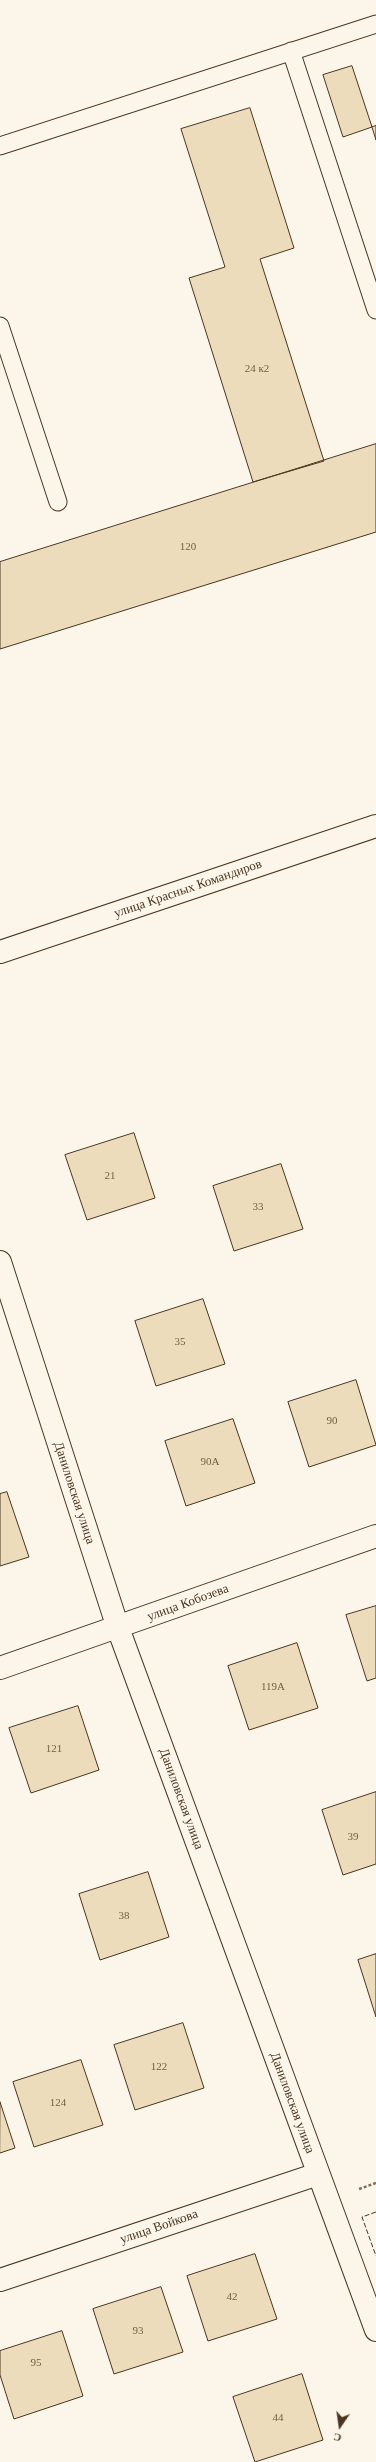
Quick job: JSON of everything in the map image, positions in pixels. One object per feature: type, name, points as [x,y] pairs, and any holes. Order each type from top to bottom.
[{"type":"street","name":"улица Красных Командиров","points":[[0,952],[376,826]]},
{"type":"street","name":"Даниловская улица","points":[[0,1262],[118,1628],[376,2330]]},
{"type":"street","name":"улица Кобозева","points":[[0,1668],[118,1628],[376,1536]]},
{"type":"street","name":"улица Войкова","points":[[0,2280],[318,2174]]},
{"type":"lane","points":[[0,146],[376,24]]},
{"type":"lane","points":[[291,52],[376,310]]},
{"type":"lane","points":[[0,326],[58,502]]},
{"type":"building","points":[[352,66],[372,127],[343,137],[323,75]]},
{"type":"building","points":[[250,108],[294,248],[260,259],[324,461],[253,482],[189,278],[225,267],[181,129]]},
{"type":"building","points":[[376,126],[376,140],[372,127]]},
{"type":"building","points":[[376,444],[376,532],[0,649],[0,562]]},
{"type":"building","points":[[134,1133],[155,1198],[87,1220],[65,1155]]},
{"type":"building","points":[[281,1164],[303,1229],[234,1251],[213,1186]]},
{"type":"building","points":[[203,1299],[225,1364],[156,1386],[135,1321]]},
{"type":"building","points":[[356,1380],[376,1445],[309,1467],[288,1402]]},
{"type":"building","points":[[233,1419],[255,1483],[186,1506],[165,1441]]},
{"type":"building","points":[[7,1492],[29,1557],[0,1566],[0,1494]]},
{"type":"building","points":[[376,1606],[376,1678],[367,1681],[346,1615]]},
{"type":"building","points":[[297,1643],[318,1708],[249,1730],[228,1666]]},
{"type":"building","points":[[78,1706],[99,1770],[31,1793],[9,1728]]},
{"type":"building","points":[[376,1792],[376,1864],[343,1875],[322,1810]]},
{"type":"building","points":[[148,1872],[169,1937],[100,1960],[79,1894]]},
{"type":"building","points":[[376,1954],[376,2017],[358,1960]]},
{"type":"building","points":[[183,2023],[204,2088],[135,2110],[114,2045]]},
{"type":"building","points":[[81,2060],[103,2125],[34,2147],[13,2082]]},
{"type":"building","points":[[0,2102],[15,2148],[0,2153]]},
{"type":"building","points":[[255,2254],[277,2319],[208,2341],[187,2276]]},
{"type":"building","points":[[161,2287],[183,2352],[114,2374],[93,2309]]},
{"type":"building","points":[[62,2331],[83,2396],[14,2419],[0,2375],[0,2351]]},
{"type":"building","points":[[302,2374],[323,2440],[255,2462],[233,2397]]},
{"type":"fence","points":[[376,2212],[362,2217],[376,2256]]}]
